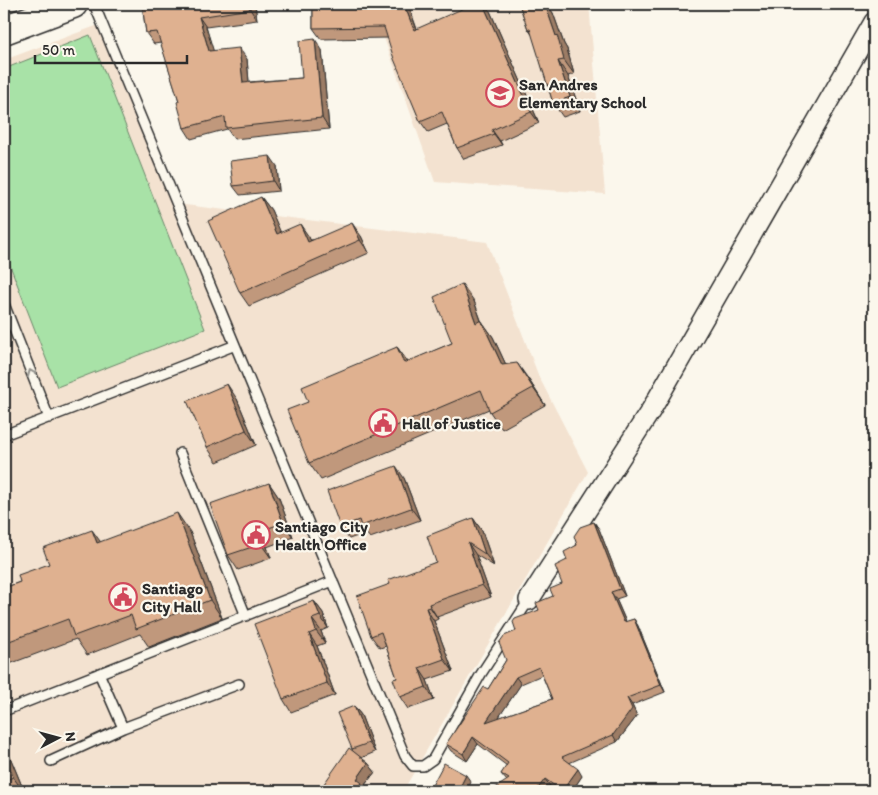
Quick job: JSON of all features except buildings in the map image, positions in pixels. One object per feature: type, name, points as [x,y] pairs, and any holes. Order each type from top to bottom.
[{"type":"main road","points":[[4,30],[73,4]]},
{"type":"street","points":[[529,600],[651,410],[874,22]]},
{"type":"lane","points":[[94,4],[233,346],[409,763],[418,767],[433,759],[481,674],[529,600]]},
{"type":"lane","points":[[4,304],[49,418]]},
{"type":"lane","points":[[4,435],[233,346]]},
{"type":"lane","points":[[180,453],[246,616]]},
{"type":"lane","points":[[4,711],[333,581]]},
{"type":"lane","points":[[99,673],[123,728]]},
{"type":"lane","points":[[50,761],[123,728],[239,684]]},
{"type":"shaded area","name":"San Andres Elementary School","points":[[372,4],[589,4],[605,194],[435,182]]},
{"type":"shaded area","points":[[104,23],[177,204],[487,242],[539,377],[588,472],[403,791],[4,791],[4,60]]},
{"type":"green space","points":[[90,35],[205,329],[57,387],[4,250],[4,69]]},
{"type":"place","name":"San Andres Elementary School","points":[[500,93]]},
{"type":"place","name":"Hall of Justice","points":[[383,423]]},
{"type":"place","name":"Santiago City Health Office","points":[[256,535]]},
{"type":"place","name":"Santiago City Hall","points":[[123,597]]}]
